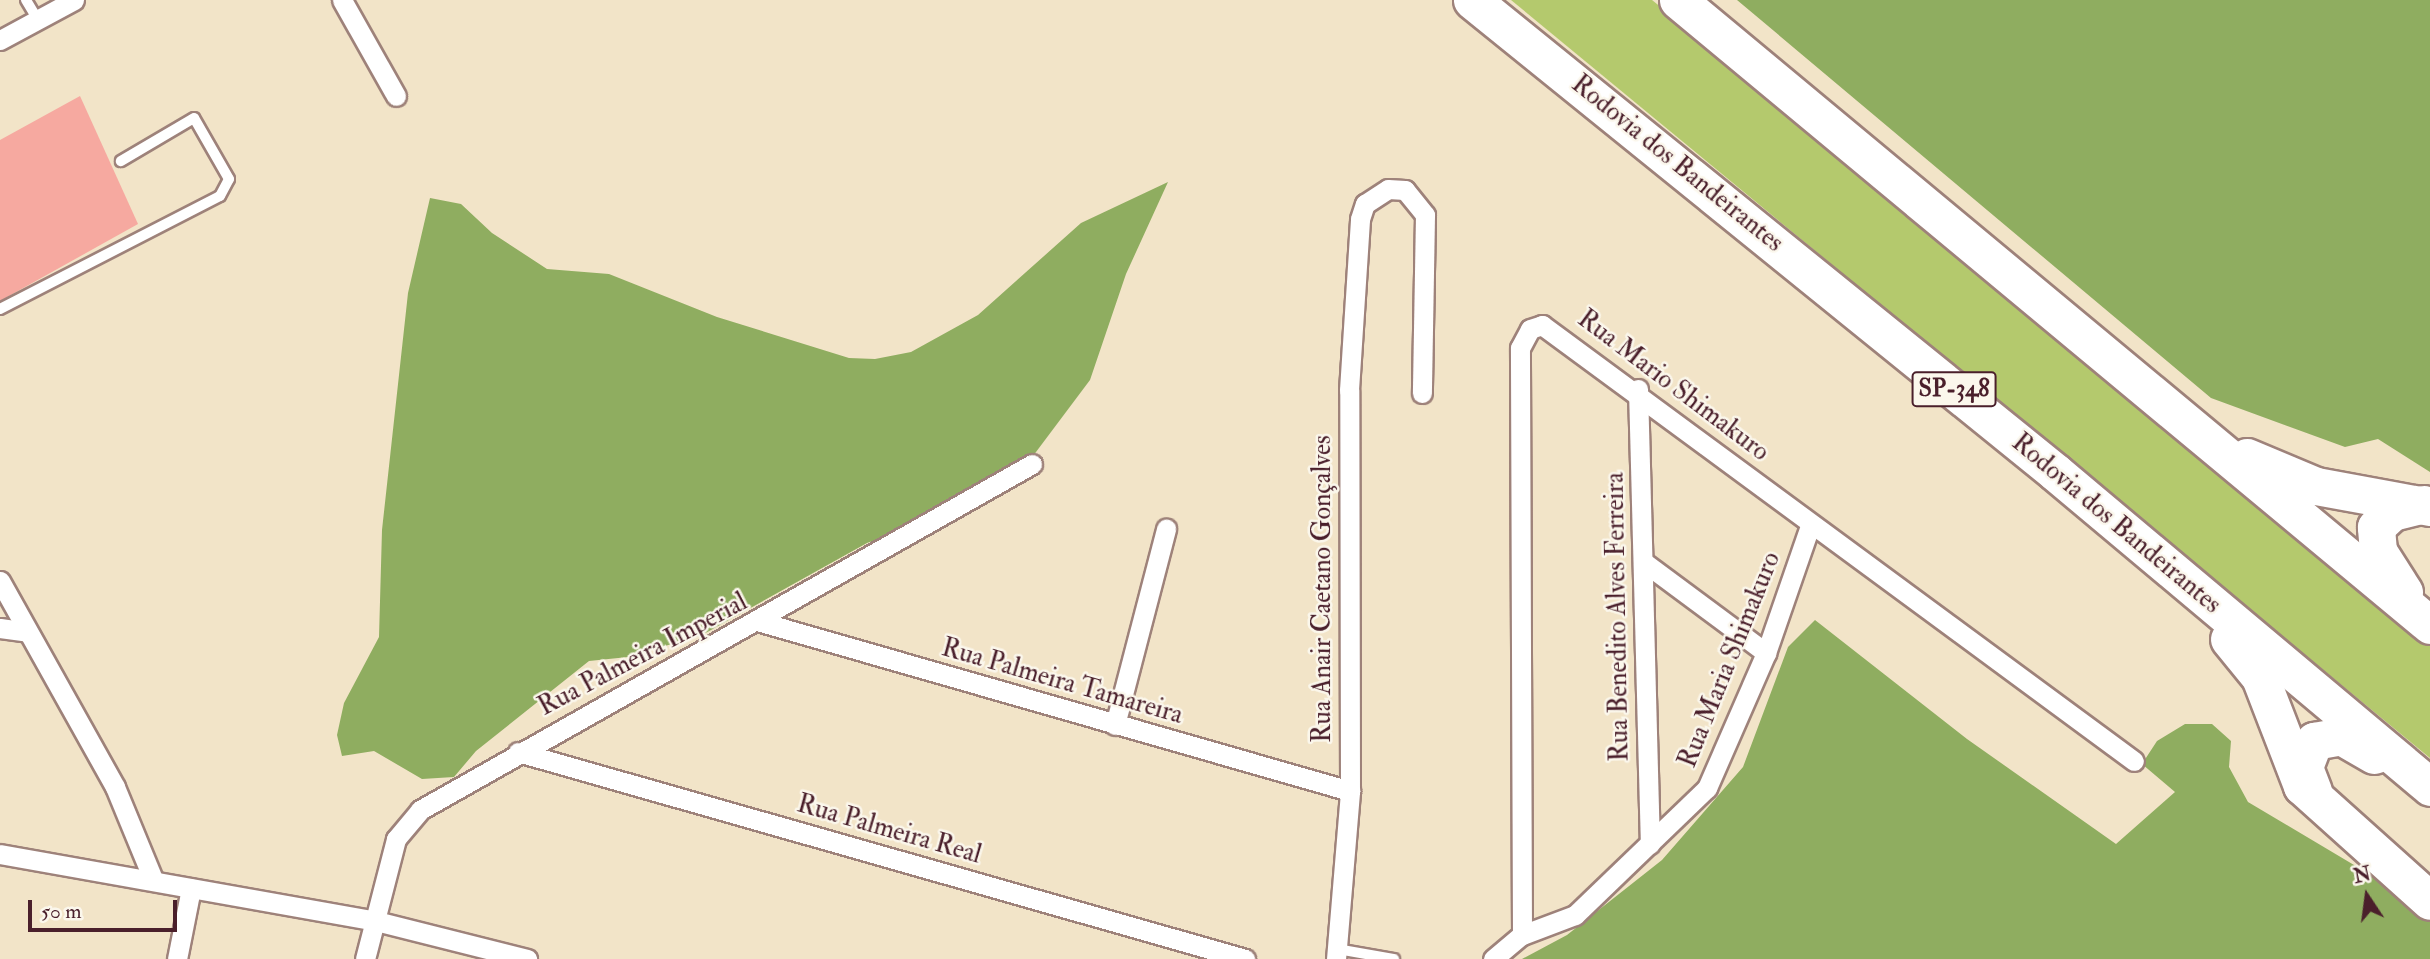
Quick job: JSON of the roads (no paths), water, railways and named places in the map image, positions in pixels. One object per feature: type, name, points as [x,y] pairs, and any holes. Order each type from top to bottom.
[{"type":"highway","name":"Rodovia dos Bandeirantes","points":[[1472,0],[2119,526],[2430,788]]},
{"type":"highway","points":[[1678,0],[2426,622]]},
{"type":"highway","points":[[2199,432],[2316,486],[2427,505]]},
{"type":"highway","points":[[2426,622],[2375,539],[2384,516],[2427,505]]},
{"type":"highway","points":[[2119,526],[2260,677],[2302,786],[2319,805],[2430,901]]},
{"type":"highway","points":[[2319,805],[2305,753],[2326,735],[2364,748],[2430,788]]},
{"type":"street","points":[[0,40],[74,0]]},
{"type":"street","points":[[342,0],[396,96]]},
{"type":"street","name":"Rua Anair Caetano Gonçalves","points":[[1336,954],[1350,791],[1349,390],[1360,219],[1365,204],[1388,189],[1405,190],[1424,215],[1422,393]]},
{"type":"street","name":"Rua Mario Shimakuro","points":[[1522,935],[1523,337],[1542,325],[1555,329],[1638,389],[1810,526],[1976,639],[2134,761]]},
{"type":"street","name":"Rua Benedito Alves Ferreira","points":[[1638,389],[1645,563],[1650,844]]},
{"type":"street","name":"Rua Palmeira Imperial","points":[[365,959],[372,920],[396,839],[420,810],[518,752],[761,622],[1032,464]]},
{"type":"street","name":"Rua Maria Shimakuro","points":[[1493,959],[1522,935],[1575,915],[1707,789],[1766,653],[1810,526]]},
{"type":"street","points":[[1115,725],[1166,529]]},
{"type":"street","points":[[1645,563],[1766,653]]},
{"type":"street","points":[[0,581],[115,786],[153,879]]},
{"type":"street","name":"Rua Palmeira Tamareira","points":[[761,622],[1350,791]]},
{"type":"street","points":[[0,628],[28,632]]},
{"type":"street","name":"Rua Palmeira Real","points":[[518,752],[1245,959]]},
{"type":"street","points":[[0,854],[153,879],[372,920],[527,959]]},
{"type":"street","points":[[177,959],[191,888]]},
{"type":"lane","points":[[26,0],[38,20]]},
{"type":"lane","points":[[0,309],[219,196],[229,179],[194,118],[121,161]]},
{"type":"lane","points":[[1336,954],[1394,959]]}]
